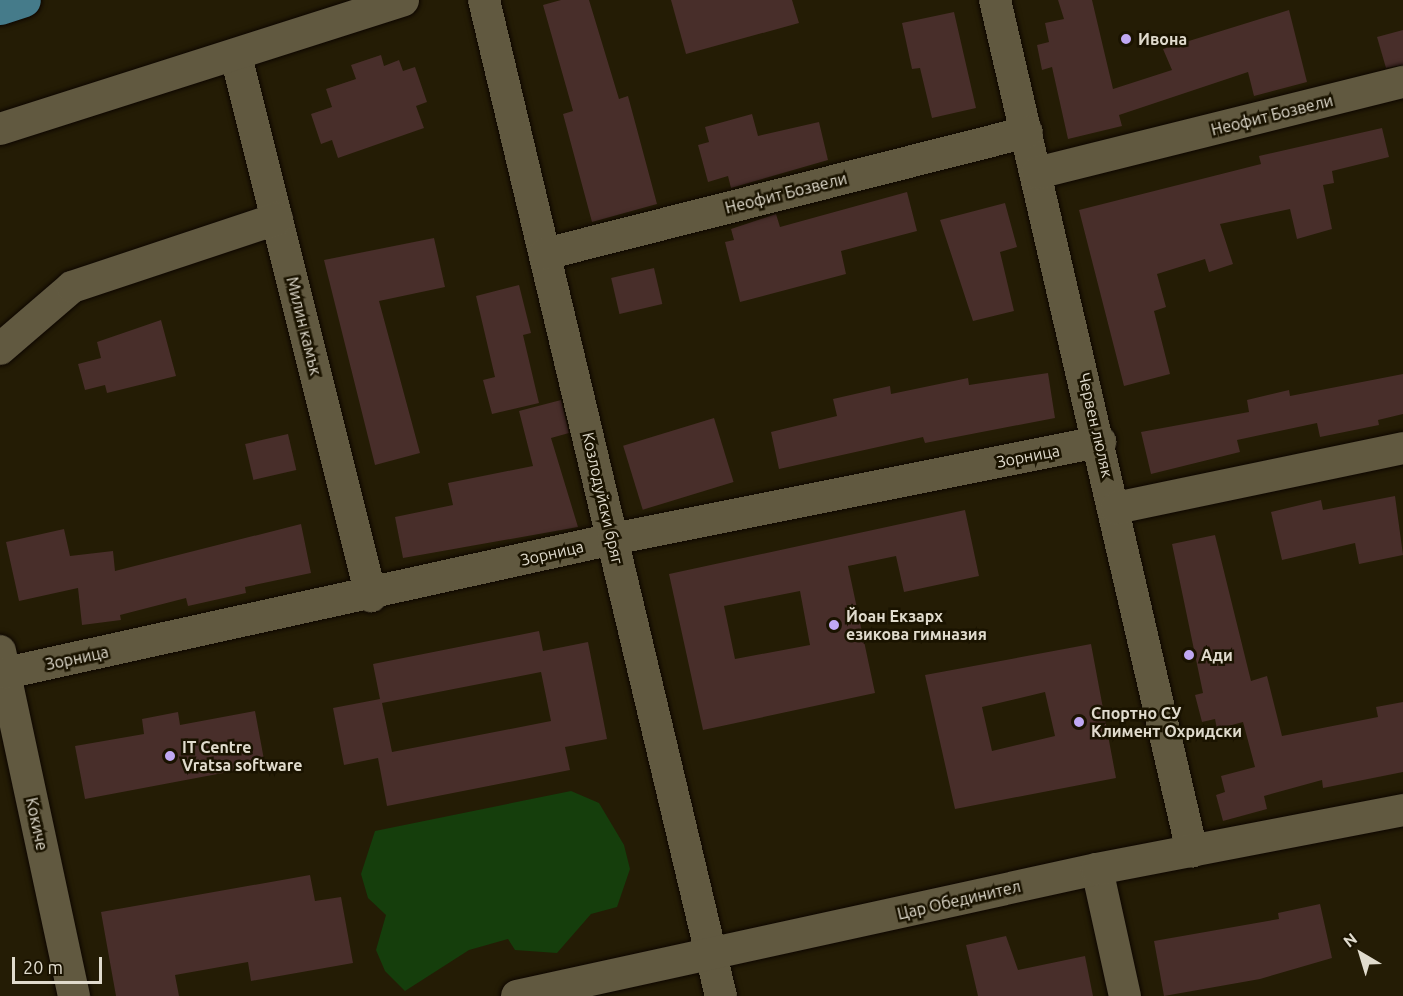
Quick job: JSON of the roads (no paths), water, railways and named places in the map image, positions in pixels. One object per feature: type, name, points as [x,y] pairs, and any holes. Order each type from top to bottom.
[{"type":"main road","points":[[0,8],[24,0]]},
{"type":"street","points":[[0,129],[236,56],[403,0]]},
{"type":"street","name":"Козлодуйски бряг","points":[[484,0],[721,996]]},
{"type":"street","name":"Червен люляк","points":[[995,0],[1116,508],[1191,851]]},
{"type":"street","name":"Милин камък","points":[[236,56],[371,596]]},
{"type":"street","name":"Неофит Бозвели","points":[[1036,173],[1403,82]]},
{"type":"street","name":"Неофит Бозвели","points":[[545,254],[1027,132]]},
{"type":"street","points":[[0,348],[72,287],[277,219]]},
{"type":"street","name":"Зорница","points":[[3,662],[371,596],[613,539],[1100,442]]},
{"type":"street","points":[[1116,508],[1403,448]]},
{"type":"street","name":"Кокиче","points":[[3,662],[74,996]]},
{"type":"street","name":"Цар Обединител","points":[[529,995],[1098,869],[1403,810]]},
{"type":"street","points":[[1098,869],[1125,996]]},
{"type":"place","name":"Ивона","points":[[1126,39]]},
{"type":"place","name":"Йоан Екзарх езикова гимназия","points":[[834,625]]},
{"type":"place","name":"Ади","points":[[1189,655]]},
{"type":"place","name":"Спортно СУ Климент Охридски","points":[[1079,722]]},
{"type":"place","name":"IT Centre Vratsa software","points":[[170,756]]}]
